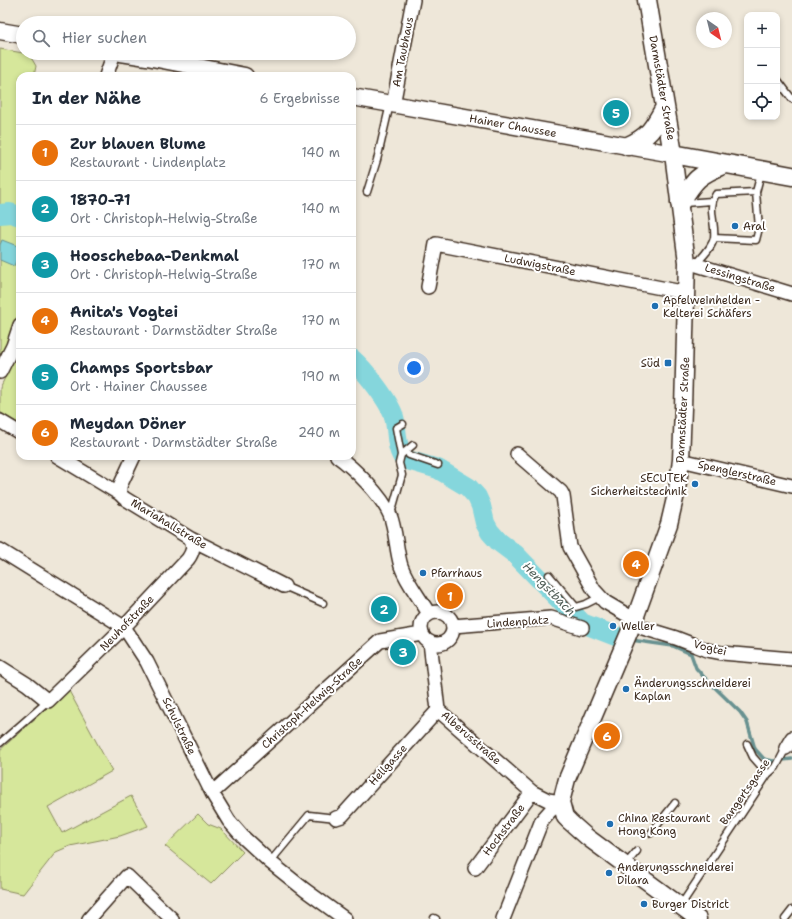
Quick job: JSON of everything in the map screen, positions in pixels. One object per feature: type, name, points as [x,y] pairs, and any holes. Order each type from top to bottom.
[{"type":"main road","name":"Darmstädter Straße","points":[[647,0],[673,154]]},
{"type":"main road","points":[[628,146],[647,135],[654,127],[665,107]]},
{"type":"main road","points":[[673,154],[761,170],[791,172]]},
{"type":"main road","points":[[680,203],[697,179],[709,170],[725,164]]},
{"type":"street","name":"Am Taubhaus","points":[[391,104],[413,0]]},
{"type":"street","points":[[0,31],[16,34]]},
{"type":"street","points":[[107,72],[112,60]]},
{"type":"street","points":[[166,60],[225,72]]},
{"type":"street","name":"Hainer Chaussee","points":[[356,98],[673,154]]},
{"type":"street","name":"Darmstädter Straße","points":[[561,802],[567,779],[634,621],[669,524],[677,490],[681,460],[687,293],[692,263],[680,203],[673,154]]},
{"type":"street","name":"Ludwigstraße","points":[[428,287],[436,244],[687,293]]},
{"type":"street","name":"Lessingstraße","points":[[692,263],[792,294]]},
{"type":"street","points":[[0,372],[16,337]]},
{"type":"street","points":[[0,421],[16,431]]},
{"type":"street","name":"Vogtei","points":[[517,454],[561,492],[563,496],[570,547],[594,590],[611,606],[627,615],[643,628],[676,638],[707,650],[722,653],[792,659]]},
{"type":"street","name":"Mariahallstraße","points":[[64,460],[191,539],[284,586]]},
{"type":"street","points":[[120,494],[120,486],[132,460]]},
{"type":"street","points":[[341,460],[378,496],[390,515],[404,574],[429,614]]},
{"type":"street","name":"Spenglerstraße","points":[[681,460],[792,486]]},
{"type":"street","name":"Neuhofstraße","points":[[48,701],[124,627],[188,560],[194,548],[191,539]]},
{"type":"street","name":"Schulstraße","points":[[0,550],[124,627],[147,662],[212,793],[229,821],[244,838],[270,862],[345,919]]},
{"type":"street","points":[[437,612],[446,614],[450,618],[453,626],[452,633],[445,641],[436,644],[426,638],[421,626],[423,620],[429,614],[437,612]]},
{"type":"street","name":"Lindenplatz","points":[[453,626],[551,618],[582,628]]},
{"type":"street","name":"Alberusstraße","points":[[426,638],[438,710],[532,792],[548,800],[561,802]]},
{"type":"street","name":"Christoph-Helwig-Straße","points":[[212,793],[380,641],[426,638]]},
{"type":"street","points":[[0,667],[27,684],[48,701]]},
{"type":"street","name":"Hellgasse","points":[[336,818],[342,816],[438,710]]},
{"type":"street","name":"Hochstraße","points":[[475,868],[532,792]]},
{"type":"street","points":[[503,919],[542,820],[561,802],[565,816],[587,837],[698,919]]},
{"type":"street","points":[[89,919],[127,876],[172,919]]},
{"type":"lane","points":[[780,82],[792,99]]},
{"type":"lane","points":[[367,192],[377,160],[391,104]]},
{"type":"lane","points":[[714,238],[756,240],[759,228],[756,192],[761,170]]},
{"type":"lane","points":[[692,263],[710,248],[714,238],[711,210],[712,201],[716,194],[756,192]]},
{"type":"lane","points":[[680,203],[712,201]]},
{"type":"lane","points":[[390,515],[402,475],[399,463],[401,455],[396,428],[403,424]]},
{"type":"lane","points":[[401,455],[413,445]]},
{"type":"lane","points":[[409,455],[438,465]]},
{"type":"lane","points":[[549,575],[576,608],[600,597]]},
{"type":"lane","points":[[284,586],[323,603]]},
{"type":"lane","points":[[0,743],[48,701]]},
{"type":"lane","name":"Bangertsgasse","points":[[680,906],[768,774],[776,767],[789,743]]},
{"type":"lane","points":[[747,744],[753,756],[768,774]]},
{"type":"lane","points":[[651,833],[675,803]]},
{"type":"lane","points":[[270,862],[310,815],[336,818]]},
{"type":"lane","points":[[625,865],[637,851]]},
{"type":"lane","points":[[785,919],[792,910]]},
{"type":"green space","points":[[0,49],[16,52],[16,60],[32,60],[36,66],[35,72],[16,72],[16,321],[0,363]]},
{"type":"green space","points":[[16,355],[16,422],[0,412],[0,388]]},
{"type":"green space","points":[[68,689],[112,771],[48,807],[62,833],[131,796],[148,826],[120,836],[70,846],[56,852],[23,894],[0,889],[0,750]]},
{"type":"green space","points":[[198,814],[208,824],[221,829],[243,852],[211,884],[165,846]]},
{"type":"water","points":[[2,240],[16,245],[16,261],[14,266],[0,260],[0,245]]},
{"type":"waterway","name":"Hengstbach","points":[[0,214],[10,213],[16,215]]},
{"type":"waterway","name":"Hengstbach","points":[[356,363],[376,386],[392,411],[399,449],[404,459],[438,469],[468,487],[477,497],[485,523],[490,532],[499,542],[515,554],[582,623],[618,637]]},
{"type":"waterway","name":"Hengstbach","points":[[631,640],[673,646],[691,654],[696,668],[740,712],[747,722],[755,749],[764,759],[773,761],[792,759]]},
{"type":"place","name":"Champs Sportsbar","points":[[616,113]]},
{"type":"place","name":"Aral","points":[[735,226]]},
{"type":"place","name":"Apfelweinhelden - Kelterei Schäfers","points":[[655,306]]},
{"type":"place","name":"Süd","points":[[668,363]]},
{"type":"place","name":"SECUTEK Sicherheitstechnik","points":[[695,484]]},
{"type":"place","name":"Anita's Vogtei","points":[[636,564]]},
{"type":"place","name":"Pfarrhaus","points":[[423,573]]},
{"type":"place","name":"Zur blauen Blume","points":[[450,596]]},
{"type":"place","name":"1870-71","points":[[384,609]]},
{"type":"place","name":"Weller","points":[[613,626]]},
{"type":"place","name":"Hooschebaa-Denkmal","points":[[403,652]]},
{"type":"place","name":"Änderungsschneiderei Kaplan","points":[[626,689]]},
{"type":"place","name":"Meydan Döner","points":[[607,736]]},
{"type":"place","name":"China Restaurant Hong Kong","points":[[610,824]]},
{"type":"place","name":"Anderungsschneiderei Dilara","points":[[609,873]]},
{"type":"place","name":"Burger District","points":[[644,904]]}]
